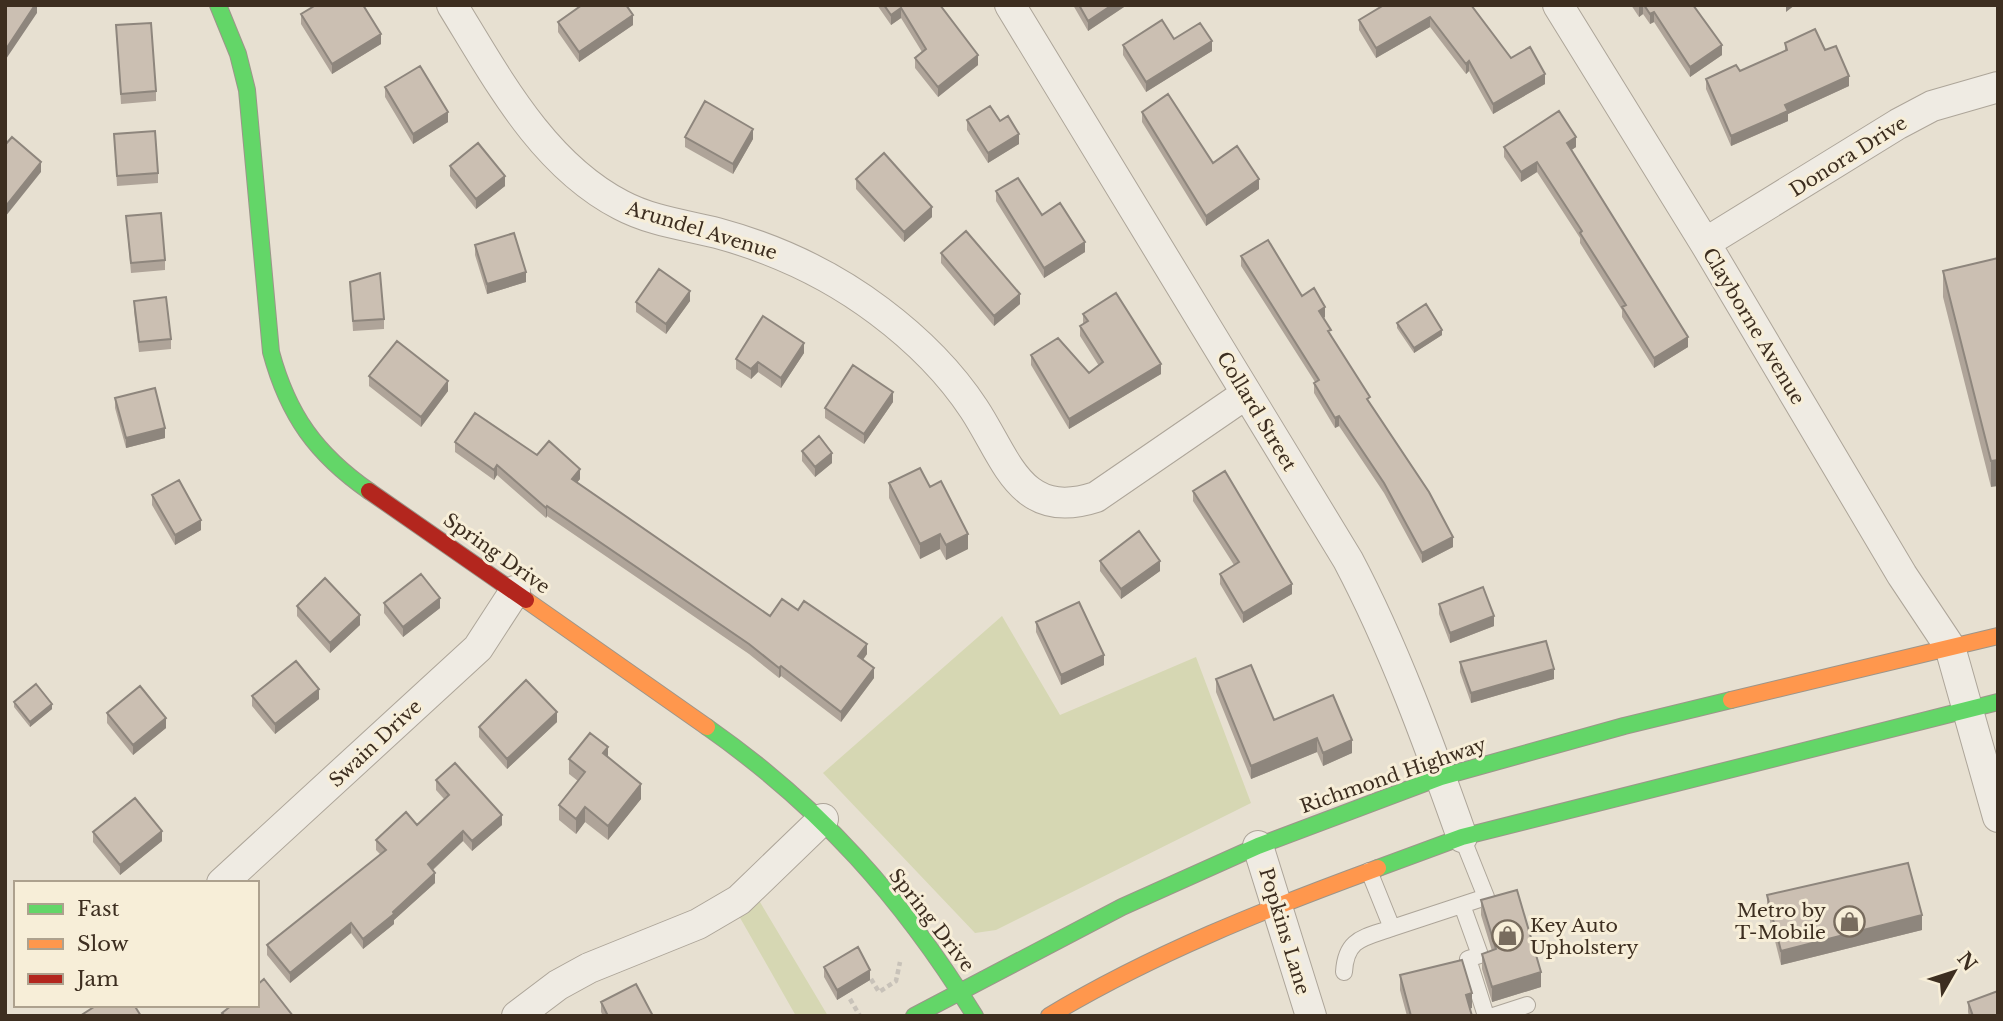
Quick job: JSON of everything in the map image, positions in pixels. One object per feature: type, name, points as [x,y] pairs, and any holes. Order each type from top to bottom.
[{"type":"main road","name":"Spring Drive","points":[[218,5],[238,54],[247,90],[271,352],[282,392],[296,421],[315,446],[338,468],[760,764],[823,819],[925,940],[975,1016]]},
{"type":"main road","name":"Richmond Highway","points":[[914,1016],[959,990],[1122,907],[1258,846],[1441,777],[1624,726],[1998,636]]},
{"type":"main road","points":[[1049,1016],[1096,988],[1276,905],[1462,837],[1998,702]]},
{"type":"street","name":"Arundel Avenue","points":[[452,5],[489,65],[547,146],[565,166],[622,206],[661,221],[716,233],[771,250],[810,267],[861,297],[897,324],[941,366],[974,410],[1004,463],[1021,485],[1036,496],[1066,503],[1096,497],[1246,394]]},
{"type":"street","name":"Collard Street","points":[[1010,5],[1363,589],[1441,777],[1462,837]]},
{"type":"street","name":"Clayborne Avenue","points":[[1558,5],[1705,243],[1902,575],[1950,647],[1998,817]]},
{"type":"street","name":"Donora Drive","points":[[1705,243],[1909,118],[1932,106],[1998,87]]},
{"type":"street","name":"Swain Drive","points":[[224,881],[478,648],[515,592]]},
{"type":"street","points":[[517,1016],[558,985],[589,968],[688,929],[739,900],[823,819]]},
{"type":"street","name":"Popkins Lane","points":[[1258,846],[1311,1016]]},
{"type":"lane","points":[[1344,972],[1345,956],[1355,941],[1486,897],[1462,837]]},
{"type":"lane","points":[[1369,871],[1392,928]]},
{"type":"lane","points":[[1462,905],[1480,955],[1468,959],[1486,1016]]},
{"type":"lane","points":[[1493,1016],[1527,1005]]},
{"type":"path","points":[[871,979],[878,992],[896,981],[900,962],[905,961]]},
{"type":"path","points":[[850,999],[860,1016]]},
{"type":"green space","points":[[1002,616],[1060,715],[1196,657],[1251,803],[996,930],[975,933],[823,773]]},
{"type":"green space","points":[[754,892],[828,1016],[796,1016],[735,909]]},
{"type":"building","points":[[5,5],[35,5],[6,49],[5,49]]},
{"type":"building","points":[[316,5],[363,5],[381,34],[332,64],[301,14]]},
{"type":"building","points":[[582,5],[626,5],[633,15],[579,52],[558,22]]},
{"type":"building","points":[[884,5],[940,5],[978,55],[938,87],[915,58],[926,49],[901,8],[891,15]]},
{"type":"building","points":[[1079,5],[1112,5],[1088,21]]},
{"type":"building","points":[[1384,5],[1471,5],[1511,58],[1530,47],[1545,74],[1493,104],[1469,61],[1466,64],[1430,17],[1376,48],[1359,20]]},
{"type":"building","points":[[1644,5],[1693,5],[1722,45],[1690,67],[1654,12],[1650,14]]},
{"type":"building","points":[[1162,20],[1174,39],[1200,23],[1212,41],[1146,82],[1123,45]]},
{"type":"building","points":[[151,23],[156,91],[121,94],[116,25]]},
{"type":"building","points":[[1815,29],[1825,50],[1836,46],[1849,76],[1785,105],[1788,111],[1731,136],[1706,79],[1736,65],[1740,71],[1787,50],[1785,43]]},
{"type":"building","points":[[420,66],[448,112],[413,134],[385,87]]},
{"type":"building","points":[[1168,94],[1213,163],[1237,146],[1259,179],[1206,216],[1142,112]]},
{"type":"building","points":[[705,101],[753,129],[733,164],[685,137]]},
{"type":"building","points":[[990,106],[1000,121],[1008,116],[1019,134],[988,153],[967,120]]},
{"type":"building","points":[[1559,111],[1576,137],[1567,143],[1688,337],[1654,358],[1622,307],[1626,305],[1580,233],[1582,231],[1537,162],[1521,172],[1504,147]]},
{"type":"building","points":[[155,131],[158,173],[117,176],[114,134]]},
{"type":"building","points":[[12,137],[41,162],[5,207],[5,145]]},
{"type":"building","points":[[478,143],[505,176],[476,199],[450,166]]},
{"type":"building","points":[[884,153],[932,207],[904,232],[856,179]]},
{"type":"building","points":[[1018,178],[1042,215],[1060,203],[1085,242],[1044,268],[996,191]]},
{"type":"building","points":[[161,213],[165,260],[131,263],[126,216]]},
{"type":"building","points":[[966,231],[1020,294],[994,316],[941,253]]},
{"type":"building","points":[[514,233],[526,272],[487,284],[475,245]]},
{"type":"building","points":[[1268,240],[1302,296],[1314,288],[1325,307],[1319,311],[1331,330],[1328,331],[1370,397],[1367,399],[1429,492],[1453,537],[1422,553],[1384,483],[1339,416],[1335,418],[1314,383],[1319,380],[1241,256]]},
{"type":"building","points":[[1998,258],[1998,460],[1991,461],[1943,271]]},
{"type":"building","points":[[659,269],[690,291],[666,324],[636,302]]},
{"type":"building","points":[[380,273],[384,319],[353,321],[350,282]]},
{"type":"building","points":[[1116,293],[1161,364],[1069,419],[1031,355],[1058,338],[1089,373],[1103,362],[1080,326],[1088,321],[1083,314]]},
{"type":"building","points":[[166,297],[171,339],[139,342],[134,301]]},
{"type":"building","points":[[1426,304],[1442,330],[1414,348],[1397,323]]},
{"type":"building","points":[[763,316],[804,343],[781,378],[758,362],[751,369],[736,359]]},
{"type":"building","points":[[397,341],[448,381],[421,417],[369,376]]},
{"type":"building","points":[[853,365],[893,392],[864,434],[825,408]]},
{"type":"building","points":[[155,388],[165,428],[126,438],[115,398]]},
{"type":"building","points":[[475,413],[537,455],[549,441],[580,469],[572,479],[770,616],[782,599],[798,610],[804,601],[867,644],[858,656],[874,668],[841,712],[781,666],[779,668],[749,644],[547,506],[546,508],[497,465],[494,470],[455,442]]},
{"type":"building","points":[[819,436],[832,453],[815,467],[802,451]]},
{"type":"building","points":[[920,468],[930,487],[941,481],[968,534],[946,545],[940,534],[920,544],[889,483]]},
{"type":"building","points":[[1225,471],[1292,584],[1243,613],[1220,574],[1239,562],[1193,491]]},
{"type":"building","points":[[179,480],[201,520],[175,535],[152,495]]},
{"type":"building","points":[[1139,531],[1160,561],[1121,589],[1100,561]]},
{"type":"building","points":[[421,574],[440,598],[403,627],[384,603]]},
{"type":"building","points":[[325,578],[360,615],[330,643],[297,606]]},
{"type":"building","points":[[1483,587],[1494,616],[1450,633],[1439,604]]},
{"type":"building","points":[[1079,602],[1104,655],[1061,675],[1036,622]]},
{"type":"building","points":[[1546,641],[1554,669],[1471,693],[1460,662]]},
{"type":"building","points":[[296,661],[319,689],[275,724],[252,696]]},
{"type":"building","points":[[1251,665],[1274,720],[1333,695],[1352,740],[1323,753],[1317,738],[1251,766],[1216,679]]},
{"type":"building","points":[[526,680],[557,712],[507,759],[479,727]]},
{"type":"building","points":[[36,684],[52,704],[30,722],[14,702]]},
{"type":"building","points":[[140,686],[166,718],[133,745],[107,713]]},
{"type":"building","points":[[590,733],[608,747],[603,753],[641,784],[608,826],[585,807],[576,819],[559,805],[585,772],[569,759]]},
{"type":"building","points":[[455,763],[502,815],[472,841],[463,831],[428,864],[435,873],[393,912],[394,914],[363,939],[351,923],[290,973],[267,945],[386,850],[376,840],[406,812],[417,825],[449,795],[436,780]]},
{"type":"building","points":[[135,798],[162,831],[120,865],[93,832]]},
{"type":"building","points":[[1908,863],[1922,915],[1781,951],[1767,895]]},
{"type":"building","points":[[1517,890],[1541,972],[1492,987],[1482,954],[1496,949],[1481,900]]},
{"type":"building","points":[[858,947],[870,970],[837,990],[824,967]]},
{"type":"building","points":[[1462,960],[1472,993],[1466,995],[1472,1016],[1411,1016],[1400,975]]},
{"type":"building","points":[[264,979],[293,1016],[225,1016],[222,1013],[230,1007],[259,1007],[259,983]]},
{"type":"building","points":[[636,984],[653,1016],[608,1016],[601,1002]]},
{"type":"building","points":[[1998,991],[1998,1016],[1973,1016],[1968,1002]]},
{"type":"building","points":[[94,1007],[135,1007],[141,1016],[80,1016]]},
{"type":"traffic: fast","points":[[218,5],[238,54],[247,90],[271,352],[278,375],[296,414],[319,447],[334,463],[369,491]]},
{"type":"traffic: fast","points":[[914,1016],[1122,907],[1258,846],[1441,777],[1624,726],[1731,700]]},
{"type":"traffic: fast","points":[[1378,868],[1462,837],[1998,702]]},
{"type":"traffic: fast","points":[[707,727],[787,789],[856,857],[918,932],[975,1016]]},
{"type":"traffic: slow","points":[[526,600],[707,727]]},
{"type":"traffic: slow","points":[[1731,700],[1998,636]]},
{"type":"traffic: slow","points":[[1049,1016],[1128,972],[1210,934],[1378,868]]},
{"type":"traffic: jam","points":[[369,491],[526,600]]},
{"type":"place","name":"Metro by T-Mobile","points":[[1849,921]]},
{"type":"place","name":"Key Auto Upholstery","points":[[1507,936]]}]
